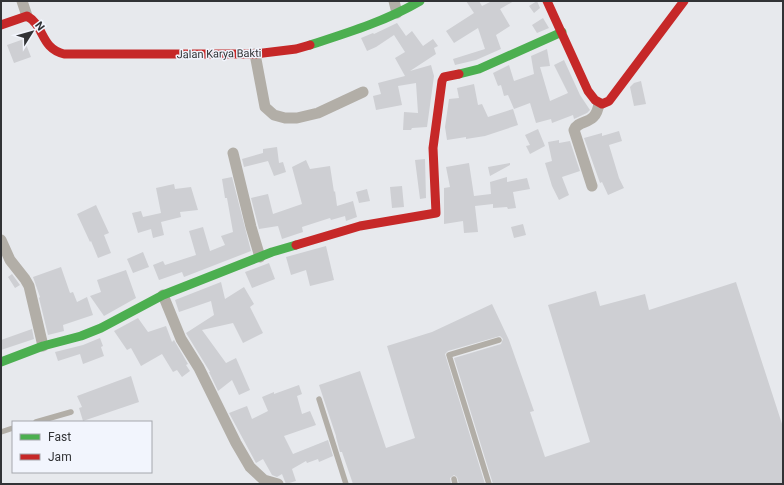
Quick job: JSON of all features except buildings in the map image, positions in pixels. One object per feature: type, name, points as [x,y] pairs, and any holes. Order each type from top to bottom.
[{"type":"street","name":"Jalan Karya Bakti","points":[[22,1],[27,16],[34,20],[44,39],[50,48],[56,53],[114,55],[255,54],[296,49],[357,30],[408,8],[420,1]]},
{"type":"street","points":[[394,1],[397,12]]},
{"type":"street","points":[[547,1],[588,91],[599,103],[602,104],[609,101],[684,1]]},
{"type":"street","points":[[1,24],[27,16]]},
{"type":"street","points":[[1,362],[43,346],[81,336],[101,328],[163,295],[272,252],[360,226],[436,213],[433,148],[442,81],[444,77],[478,69],[562,32]]},
{"type":"street","points":[[255,54],[265,107],[274,115],[280,117],[297,118],[318,114],[363,92]]},
{"type":"street","points":[[592,186],[574,130],[576,126],[587,122],[594,117],[598,111],[599,103]]},
{"type":"street","points":[[233,153],[250,227],[260,257]]},
{"type":"street","points":[[1,240],[10,260],[29,286],[43,346]]},
{"type":"street","points":[[163,295],[181,339],[198,368],[236,443],[250,467],[264,480],[278,484]]},
{"type":"lane","points":[[489,484],[449,355],[498,340]]},
{"type":"lane","points":[[319,399],[346,484]]},
{"type":"lane","points":[[40,421],[71,412]]},
{"type":"lane","points":[[1,432],[12,428]]},
{"type":"traffic: fast","points":[[310,45],[380,21],[420,1]]},
{"type":"traffic: fast","points":[[459,74],[479,69],[562,32]]},
{"type":"traffic: fast","points":[[1,362],[43,346],[81,336],[101,328],[163,295],[272,252],[296,245]]},
{"type":"traffic: jam","points":[[547,1],[588,91],[595,100],[602,104],[609,101],[684,1]]},
{"type":"traffic: jam","points":[[1,25],[27,16],[37,25],[46,42],[56,51],[64,54],[255,54],[296,49],[310,45]]},
{"type":"traffic: jam","points":[[296,245],[360,226],[436,213],[433,148],[442,81],[444,77],[459,74]]}]
